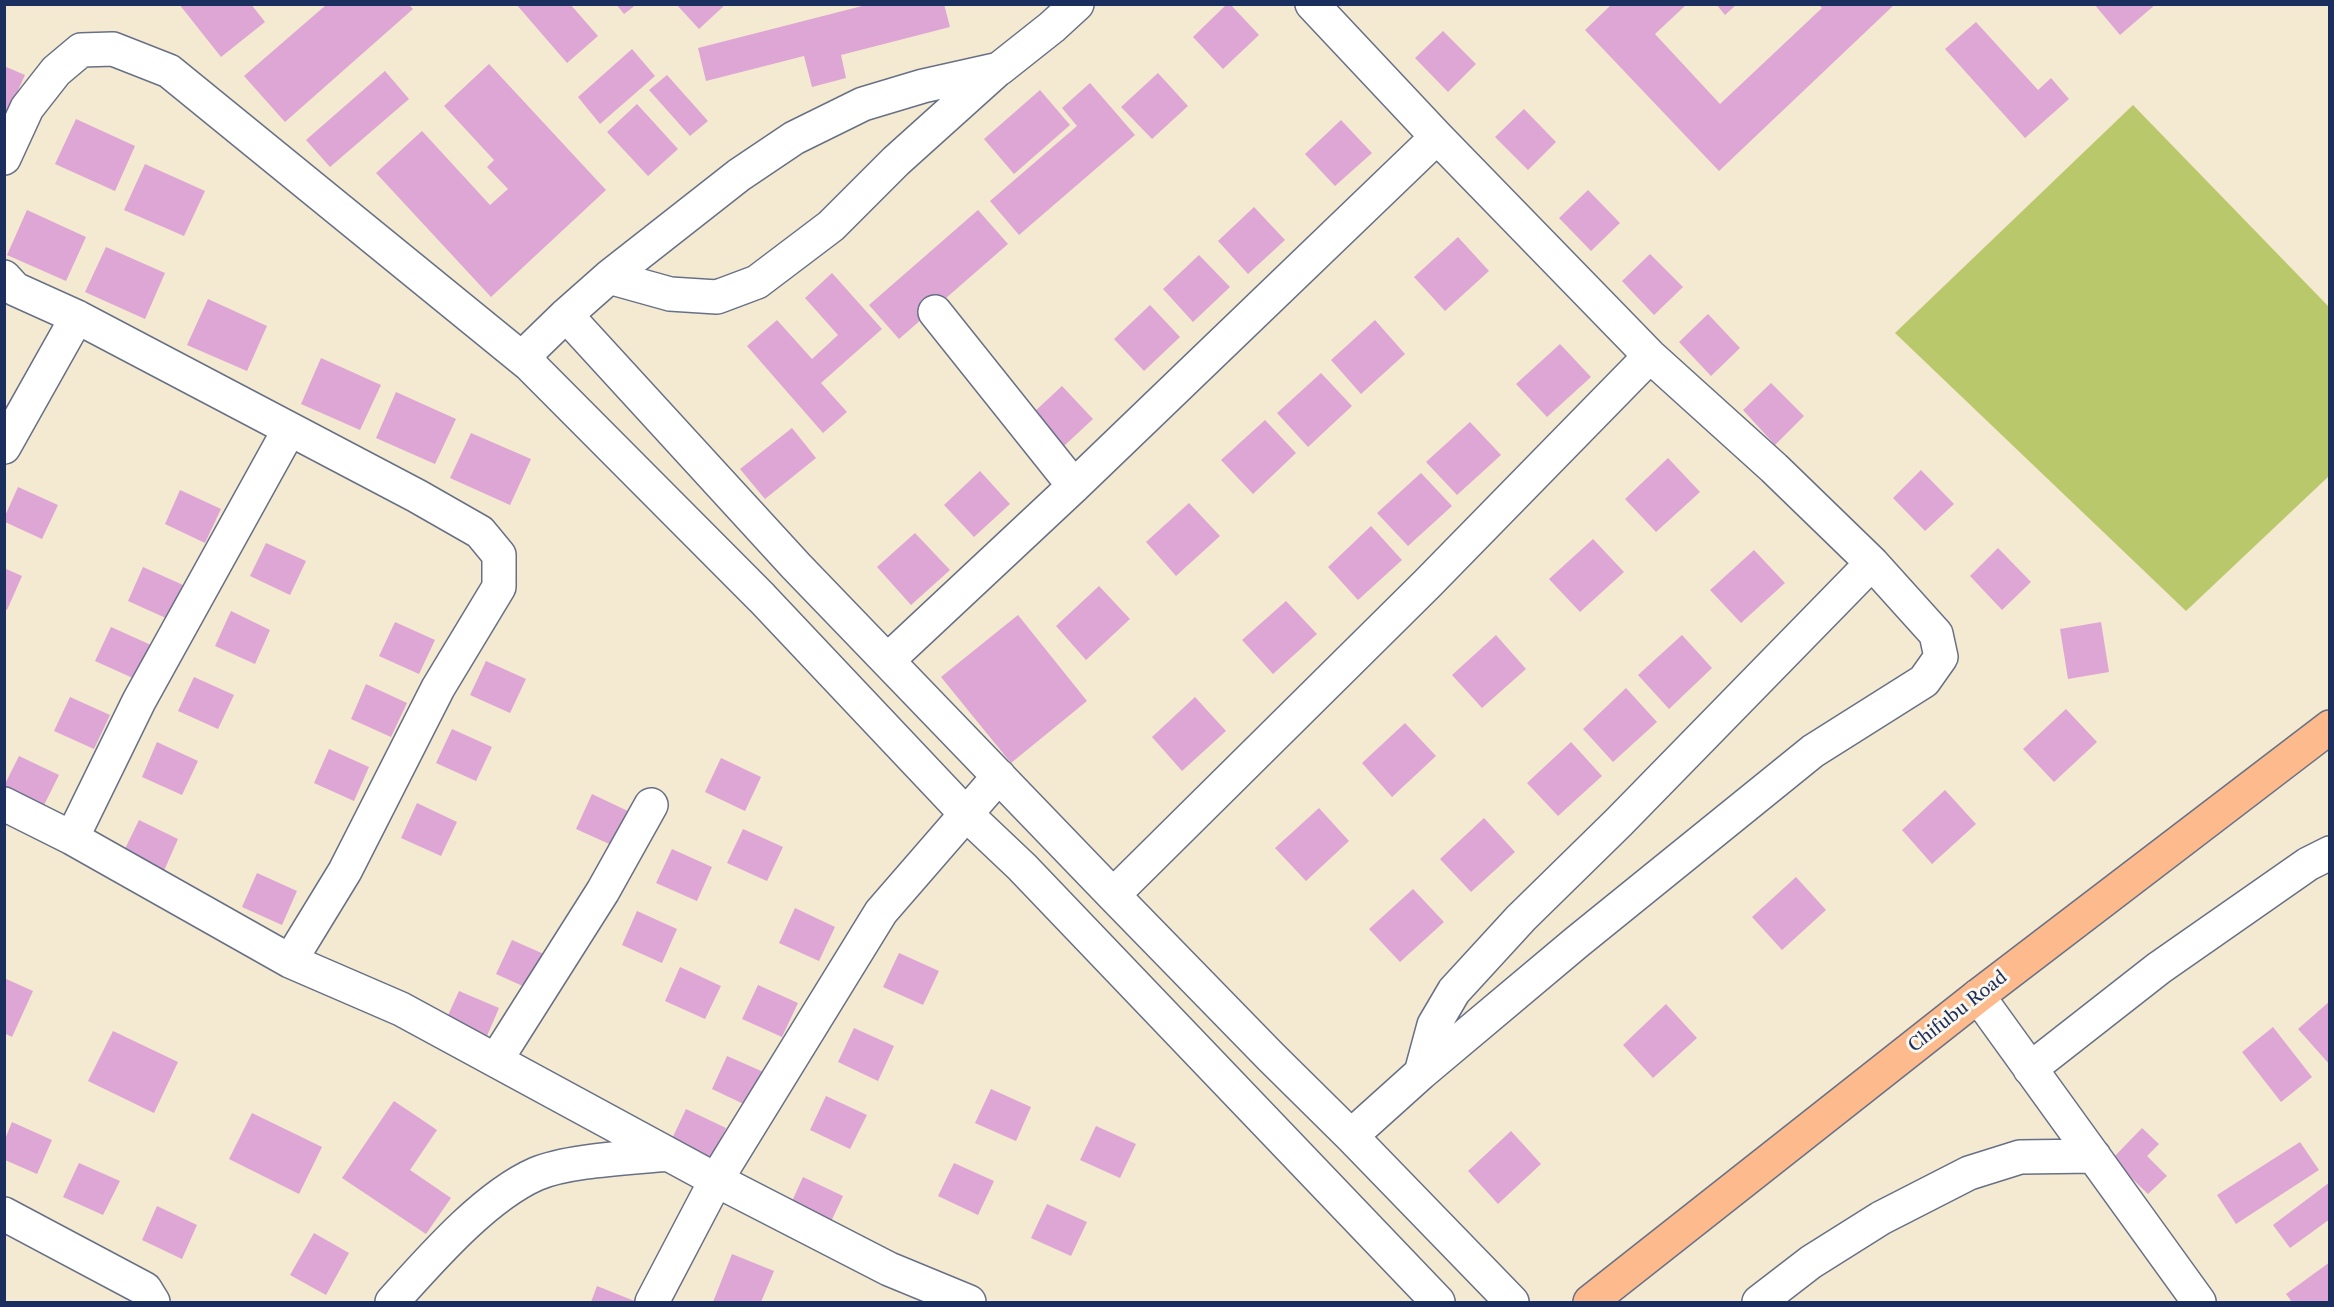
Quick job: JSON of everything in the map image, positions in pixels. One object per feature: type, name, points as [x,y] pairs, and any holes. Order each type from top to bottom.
[{"type":"main road","name":"Chifubu Road","points":[[1590,1302],[1978,996],[2330,727]]},
{"type":"street","points":[[609,277],[670,294],[717,297],[757,282],[831,226],[896,161],[999,69],[1077,4]]},
{"type":"street","points":[[1312,4],[1437,137],[1650,356],[1774,468],[1872,563],[1936,634],[1941,657],[1924,681],[1813,751],[1577,942],[1421,1073],[1352,1136]]},
{"type":"street","points":[[5,154],[27,108],[56,71],[81,50],[113,49],[169,71],[530,365],[762,598],[966,814],[1022,867],[1438,1302]]},
{"type":"street","points":[[530,365],[530,350],[609,277],[739,175],[794,138],[863,104],[923,86],[999,69]]},
{"type":"street","points":[[888,660],[1074,486],[1437,137]]},
{"type":"street","points":[[4,277],[15,289],[77,317],[417,496],[480,532],[499,555],[499,587],[438,688],[345,871],[290,961]]},
{"type":"street","points":[[935,312],[1074,486]]},
{"type":"street","points":[[566,315],[796,566],[1113,895],[1352,1136],[1512,1302]]},
{"type":"street","points":[[4,447],[77,317]]},
{"type":"street","points":[[1113,895],[1428,584],[1650,356]]},
{"type":"street","points":[[72,838],[139,701],[289,430]]},
{"type":"street","points":[[1421,1073],[1434,1025],[1454,991],[1521,918],[1619,822],[1872,563]]},
{"type":"street","points":[[762,598],[796,566]]},
{"type":"street","points":[[652,1302],[716,1180],[881,912],[999,776]]},
{"type":"street","points":[[4,804],[72,838],[290,961],[401,1009],[716,1180],[889,1269],[969,1302]]},
{"type":"street","points":[[496,1060],[603,891],[651,805]]},
{"type":"street","points":[[2030,1068],[2159,968],[2308,864],[2330,853]]},
{"type":"street","points":[[1178,1031],[1211,995]]},
{"type":"street","points":[[1978,996],[2199,1302]]},
{"type":"street","points":[[392,1302],[429,1261],[500,1195],[537,1174],[580,1163],[668,1154]]},
{"type":"street","points":[[1759,1302],[1811,1262],[1881,1218],[1969,1173],[2020,1157],[2094,1156]]},
{"type":"street","points":[[4,1215],[145,1289],[153,1302]]},
{"type":"green space","points":[[2133,105],[2329,307],[2329,476],[2186,611],[1895,333]]},
{"type":"building","points":[[179,4],[251,4],[265,22],[221,57]]},
{"type":"building","points":[[516,4],[570,4],[598,36],[567,63]]},
{"type":"building","points":[[616,4],[637,4],[624,14]]},
{"type":"building","points":[[676,4],[726,4],[699,29]]},
{"type":"building","points":[[870,4],[944,4],[950,27],[841,55],[846,78],[812,87],[804,56],[706,81],[698,48]]},
{"type":"building","points":[[1227,4],[1230,4],[1259,35],[1223,69],[1193,37]]},
{"type":"building","points":[[1612,4],[1687,4],[1655,34],[1720,104],[1822,8],[1818,4],[1895,4],[1719,171],[1585,30]]},
{"type":"building","points":[[1716,4],[1737,4],[1725,15]]},
{"type":"building","points":[[2094,4],[2156,4],[2120,35]]},
{"type":"building","points":[[326,5],[409,5],[413,9],[285,122],[244,76]]},
{"type":"building","points":[[1976,22],[2038,90],[2051,78],[2069,99],[2025,138],[1945,49]]},
{"type":"building","points":[[1443,31],[1476,64],[1448,92],[1415,58]]},
{"type":"building","points":[[632,49],[655,76],[600,124],[578,97]]},
{"type":"building","points":[[489,64],[606,190],[491,297],[376,173],[422,131],[490,205],[508,189],[487,167],[494,160],[444,106]]},
{"type":"building","points":[[4,66],[25,75],[4,121]]},
{"type":"building","points":[[385,71],[409,99],[330,167],[306,140]]},
{"type":"building","points":[[1158,73],[1188,106],[1152,139],[1121,107]]},
{"type":"building","points":[[667,75],[708,121],[690,136],[649,90]]},
{"type":"building","points":[[1090,83],[1135,135],[1019,235],[990,201],[1077,126],[1062,108]]},
{"type":"building","points":[[1040,90],[1070,125],[1014,174],[984,139]]},
{"type":"building","points":[[637,104],[678,149],[648,176],[607,132]]},
{"type":"building","points":[[1524,109],[1556,142],[1528,170],[1495,137]]},
{"type":"building","points":[[76,119],[135,146],[115,191],[55,164]]},
{"type":"building","points":[[1341,120],[1372,153],[1335,186],[1305,154]]},
{"type":"building","points":[[145,164],[205,191],[184,236],[124,210]]},
{"type":"building","points":[[1588,190],[1620,223],[1591,251],[1559,218]]},
{"type":"building","points":[[1254,207],[1285,240],[1248,274],[1218,241]]},
{"type":"building","points":[[27,210],[86,237],[66,281],[7,255]]},
{"type":"building","points":[[978,210],[1008,244],[899,339],[869,305]]},
{"type":"building","points":[[1458,237],[1489,271],[1445,311],[1414,277]]},
{"type":"building","points":[[106,247],[165,273],[145,319],[85,292]]},
{"type":"building","points":[[1650,254],[1683,287],[1654,315],[1622,281]]},
{"type":"building","points":[[1199,255],[1230,287],[1193,322],[1163,289]]},
{"type":"building","points":[[832,273],[882,329],[821,383],[847,412],[823,433],[747,346],[777,320],[812,359],[838,335],[805,298]]},
{"type":"building","points":[[208,299],[267,326],[247,371],[187,345]]},
{"type":"building","points":[[1150,305],[1180,337],[1144,371],[1114,339]]},
{"type":"building","points":[[1708,314],[1740,348],[1711,376],[1679,342]]},
{"type":"building","points":[[1375,320],[1405,354],[1361,394],[1331,360]]},
{"type":"building","points":[[1560,344],[1591,377],[1547,417],[1516,384]]},
{"type":"building","points":[[321,358],[381,385],[360,430],[301,404]]},
{"type":"building","points":[[1321,373],[1352,406],[1308,447],[1277,413]]},
{"type":"building","points":[[1771,383],[1804,416],[1775,445],[1743,410]]},
{"type":"building","points":[[1062,386],[1093,419],[1050,459],[1019,426]]},
{"type":"building","points":[[396,392],[456,419],[435,464],[376,438]]},
{"type":"building","points":[[1265,420],[1296,453],[1253,494],[1221,460]]},
{"type":"building","points":[[1470,422],[1501,455],[1457,495],[1426,462]]},
{"type":"building","points":[[792,428],[816,458],[765,499],[740,469]]},
{"type":"building","points":[[471,433],[531,459],[510,505],[450,478]]},
{"type":"building","points":[[1668,458],[1700,492],[1656,532],[1625,499]]},
{"type":"building","points":[[1921,470],[1954,504],[1925,531],[1893,498]]},
{"type":"building","points":[[980,471],[1010,504],[974,537],[944,505]]},
{"type":"building","points":[[1421,473],[1452,506],[1408,546],[1377,513]]},
{"type":"building","points":[[18,487],[58,505],[42,539],[5,522],[5,516]]},
{"type":"building","points":[[180,490],[221,509],[205,543],[165,524]]},
{"type":"building","points":[[1189,503],[1220,536],[1176,576],[1146,542]]},
{"type":"building","points":[[1371,526],[1402,560],[1358,600],[1328,567]]},
{"type":"building","points":[[915,533],[950,570],[911,605],[877,567]]},
{"type":"building","points":[[1593,539],[1624,572],[1580,612],[1549,579]]},
{"type":"building","points":[[266,543],[306,561],[290,595],[250,576]]},
{"type":"building","points":[[1998,548],[2031,582],[2002,610],[1970,576]]},
{"type":"building","points":[[1754,550],[1785,583],[1741,623],[1710,590]]},
{"type":"building","points":[[143,567],[183,585],[168,619],[128,601]]},
{"type":"building","points":[[4,568],[22,576],[7,610],[4,609]]},
{"type":"building","points":[[1099,586],[1130,619],[1086,660],[1056,626]]},
{"type":"building","points":[[1286,601],[1317,634],[1273,674],[1242,640]]},
{"type":"building","points":[[231,611],[270,630],[255,664],[215,646]]},
{"type":"building","points":[[1018,615],[1087,701],[1011,763],[941,677]]},
{"type":"building","points":[[395,622],[435,640],[419,674],[379,656]]},
{"type":"building","points":[[2101,622],[2109,672],[2068,679],[2060,629]]},
{"type":"building","points":[[111,627],[151,645],[135,679],[95,661]]},
{"type":"building","points":[[1496,635],[1526,669],[1482,708],[1452,675]]},
{"type":"building","points":[[1682,635],[1712,668],[1669,709],[1638,675]]},
{"type":"building","points":[[486,661],[526,679],[510,713],[470,695]]},
{"type":"building","points":[[194,677],[234,695],[218,729],[178,711]]},
{"type":"building","points":[[366,684],[407,703],[391,737],[351,719]]},
{"type":"building","points":[[1626,688],[1657,722],[1613,762],[1583,729]]},
{"type":"building","points":[[70,697],[110,715],[94,749],[54,731]]},
{"type":"building","points":[[1195,697],[1226,731],[1182,771],[1152,737]]},
{"type":"building","points":[[2066,709],[2097,742],[2054,782],[2023,749]]},
{"type":"building","points":[[1405,723],[1436,756],[1392,797],[1362,763]]},
{"type":"building","points":[[452,729],[492,747],[476,781],[436,763]]},
{"type":"building","points":[[157,742],[198,761],[182,795],[142,777]]},
{"type":"building","points":[[1571,742],[1602,776],[1558,816],[1527,783]]},
{"type":"building","points":[[329,749],[369,767],[354,801],[314,783]]},
{"type":"building","points":[[19,756],[59,775],[42,809],[4,792],[4,786]]},
{"type":"building","points":[[721,758],[761,777],[745,811],[705,792]]},
{"type":"building","points":[[1945,790],[1976,824],[1932,864],[1902,830]]},
{"type":"building","points":[[592,794],[632,813],[616,847],[576,829]]},
{"type":"building","points":[[417,803],[457,822],[441,856],[401,838]]},
{"type":"building","points":[[1319,808],[1349,841],[1306,881],[1275,848]]},
{"type":"building","points":[[1484,818],[1515,852],[1471,892],[1440,859]]},
{"type":"building","points":[[139,820],[178,839],[163,873],[122,855]]},
{"type":"building","points":[[743,829],[783,847],[767,881],[727,863]]},
{"type":"building","points":[[672,849],[712,867],[697,901],[656,883]]},
{"type":"building","points":[[257,873],[297,891],[282,925],[242,907]]},
{"type":"building","points":[[1796,877],[1826,910],[1782,950],[1752,917]]},
{"type":"building","points":[[1413,889],[1444,922],[1400,962],[1369,929]]},
{"type":"building","points":[[795,908],[835,927],[819,961],[779,943]]},
{"type":"building","points":[[637,911],[677,929],[662,963],[622,945]]},
{"type":"building","points":[[512,940],[553,958],[536,992],[496,974]]},
{"type":"building","points":[[899,953],[939,971],[923,1005],[883,987]]},
{"type":"building","points":[[680,967],[721,986],[705,1019],[665,1001]]},
{"type":"building","points":[[4,978],[33,991],[12,1037],[4,1033]]},
{"type":"building","points":[[758,985],[798,1003],[782,1037],[742,1019]]},
{"type":"building","points":[[459,991],[499,1008],[484,1043],[444,1024]]},
{"type":"building","points":[[2330,1001],[2330,1065],[2298,1029]]},
{"type":"building","points":[[1666,1004],[1697,1038],[1653,1078],[1623,1045]]},
{"type":"building","points":[[2273,1027],[2312,1077],[2281,1102],[2242,1052]]},
{"type":"building","points":[[854,1028],[894,1046],[878,1081],[838,1062]]},
{"type":"building","points":[[113,1031],[178,1062],[154,1113],[88,1081]]},
{"type":"building","points":[[727,1056],[768,1074],[752,1108],[712,1089]]},
{"type":"building","points":[[991,1089],[1031,1107],[1016,1141],[975,1123]]},
{"type":"building","points":[[826,1096],[867,1115],[850,1149],[810,1130]]},
{"type":"building","points":[[394,1101],[437,1130],[410,1170],[451,1198],[426,1234],[342,1178]]},
{"type":"building","points":[[686,1109],[726,1128],[710,1162],[670,1143]]},
{"type":"building","points":[[252,1113],[322,1147],[299,1194],[229,1159]]},
{"type":"building","points":[[12,1122],[52,1140],[37,1174],[5,1160],[5,1139]]},
{"type":"building","points":[[1096,1126],[1136,1144],[1120,1178],[1080,1160]]},
{"type":"building","points":[[2142,1128],[2159,1144],[2147,1156],[2167,1176],[2148,1194],[2112,1159]]},
{"type":"building","points":[[1511,1131],[1541,1164],[1498,1204],[1468,1171]]},
{"type":"building","points":[[2300,1142],[2319,1170],[2236,1224],[2217,1195]]},
{"type":"building","points":[[79,1163],[120,1181],[103,1215],[63,1197]]},
{"type":"building","points":[[954,1163],[994,1181],[978,1215],[938,1196]]},
{"type":"building","points":[[803,1177],[843,1196],[827,1230],[787,1212]]},
{"type":"building","points":[[2330,1182],[2330,1219],[2290,1248],[2273,1225]]},
{"type":"building","points":[[1047,1204],[1087,1222],[1071,1256],[1031,1238]]},
{"type":"building","points":[[157,1206],[197,1225],[182,1259],[142,1240]]},
{"type":"building","points":[[314,1233],[349,1253],[326,1295],[290,1275]]},
{"type":"building","points":[[732,1254],[774,1271],[761,1302],[713,1302]]},
{"type":"building","points":[[2330,1262],[2330,1302],[2292,1302],[2286,1294]]},
{"type":"building","points":[[597,1286],[637,1302],[591,1302]]}]
